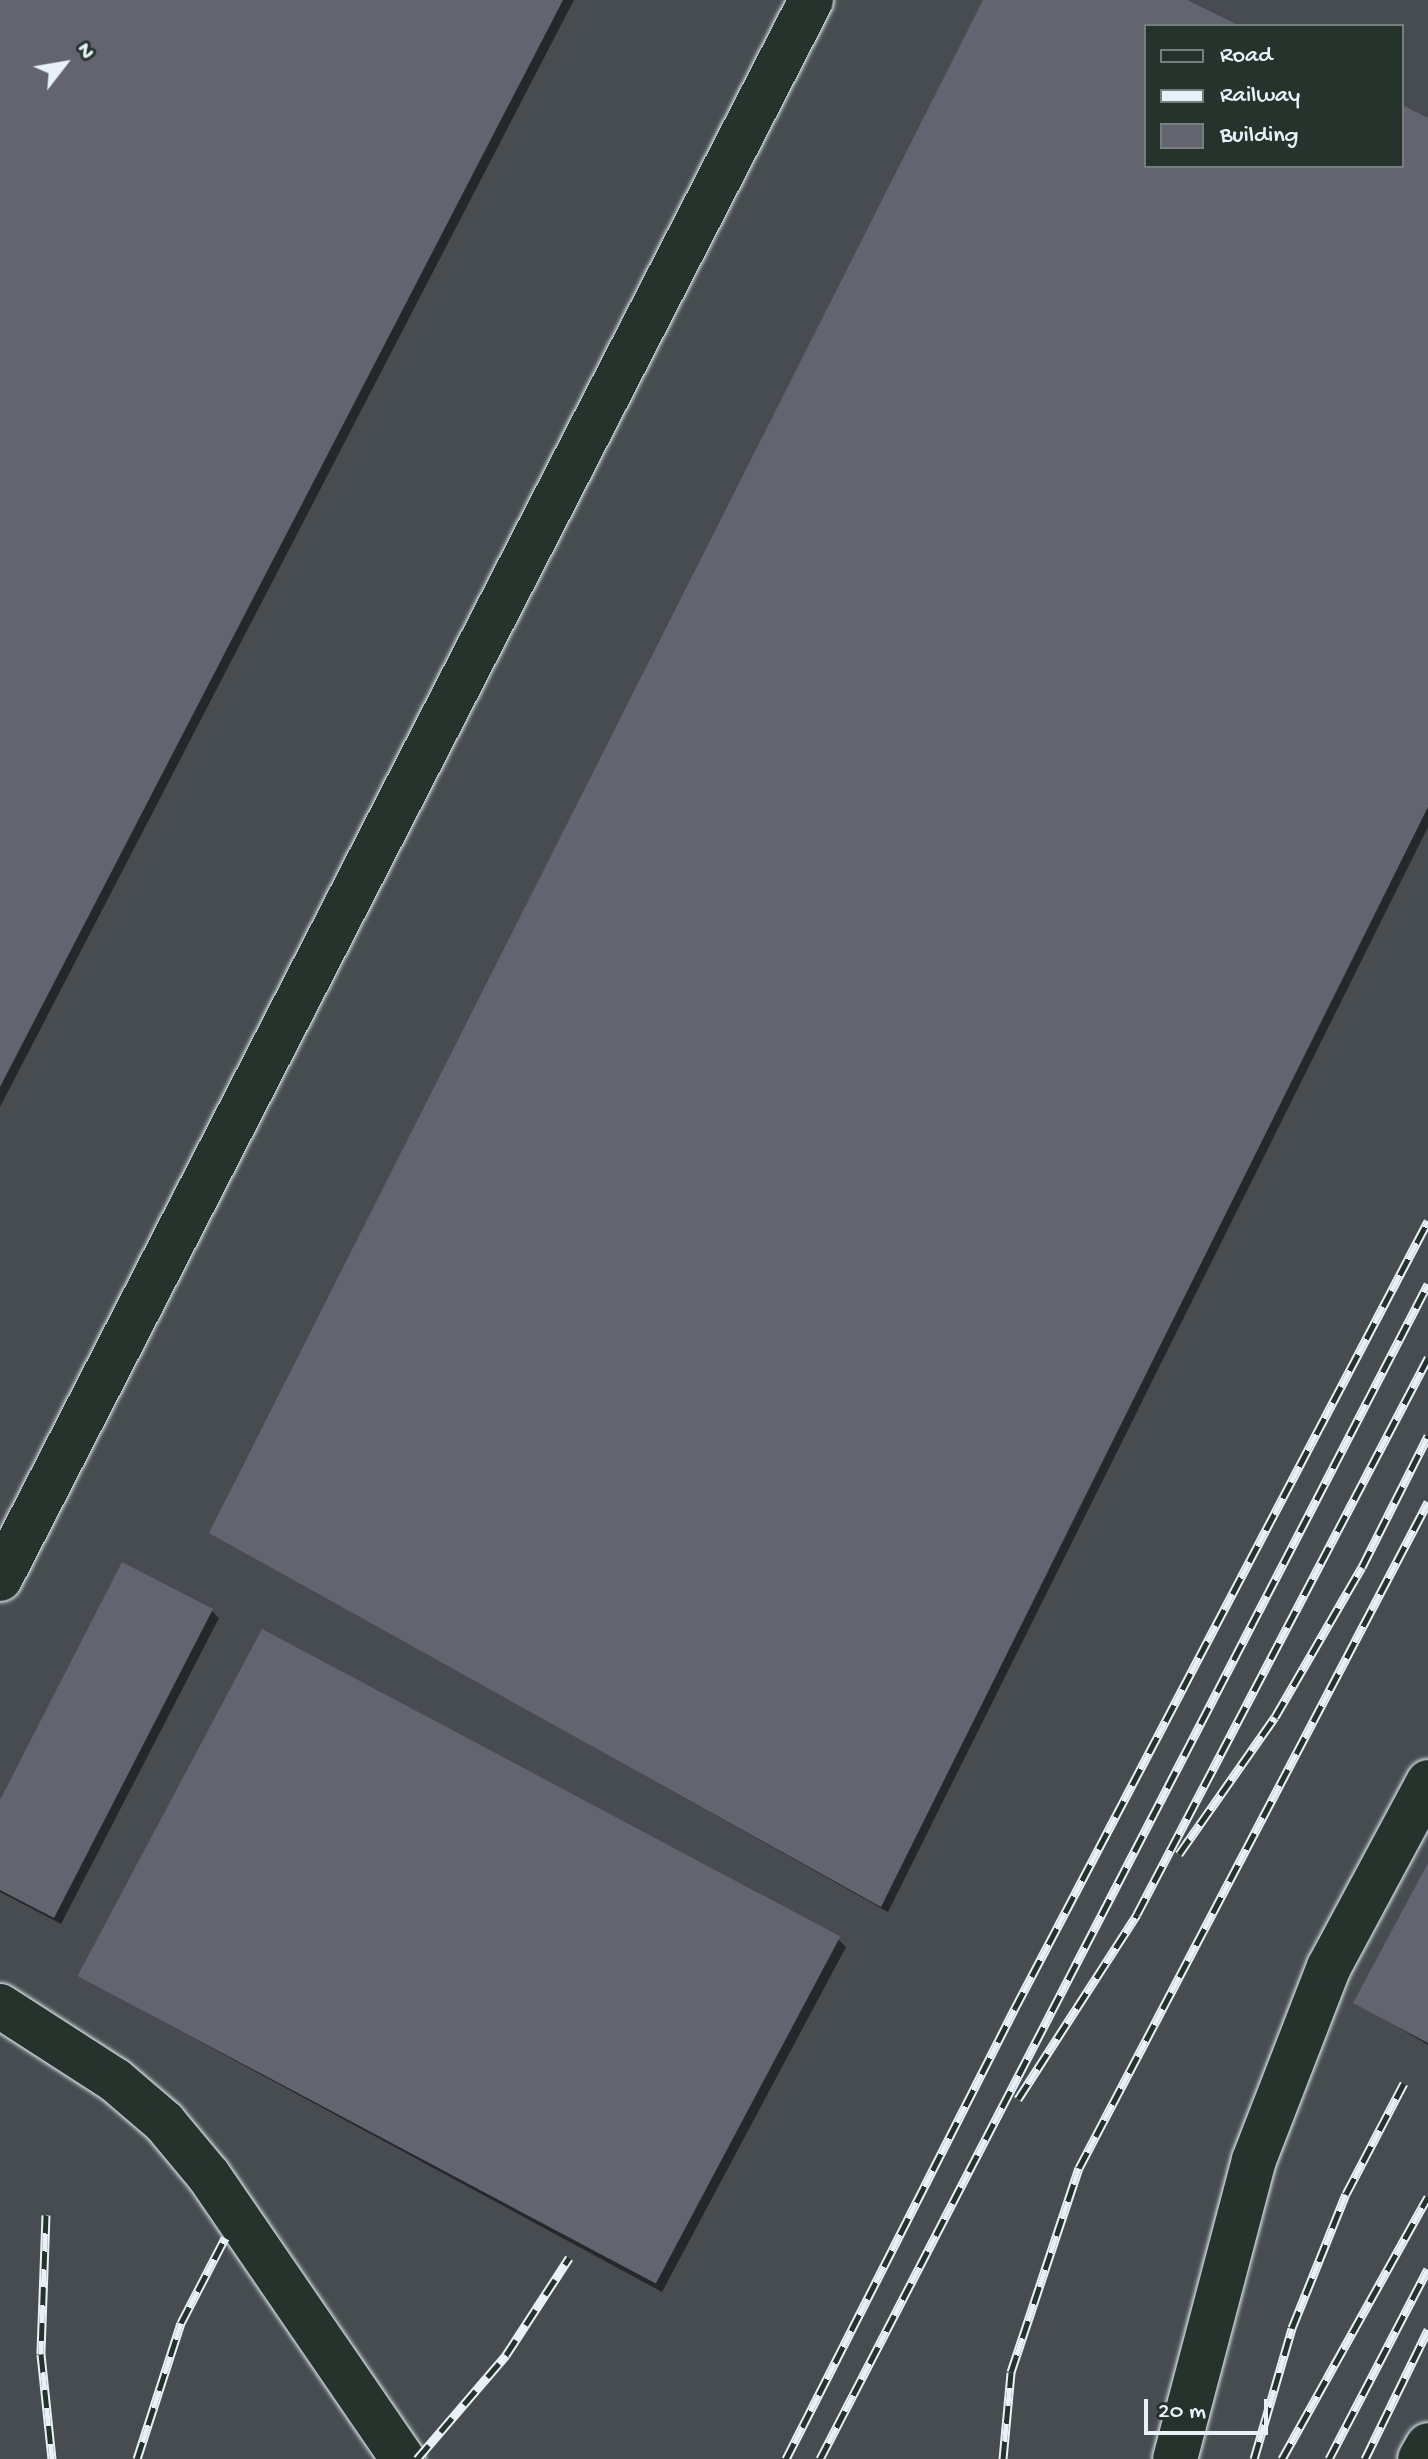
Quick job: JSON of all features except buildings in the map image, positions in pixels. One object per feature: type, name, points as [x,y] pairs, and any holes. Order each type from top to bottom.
[{"type":"lane","points":[[0,1579],[17,1504],[811,0]]},
{"type":"lane","points":[[1175,2459],[1254,2160],[1329,1967],[1428,1782]]},
{"type":"lane","points":[[0,2006],[115,2080],[164,2122],[209,2176],[403,2459]]},
{"type":"lane","points":[[1420,2459],[1428,2445]]},
{"type":"shaded area","points":[[0,0],[1428,0],[1428,2459],[0,2459]]},
{"type":"railway","points":[[786,2459],[1015,2008],[1428,1221]]},
{"type":"railway","points":[[820,2459],[1428,1284]]},
{"type":"railway","points":[[1018,2099],[1137,1914],[1428,1358]]},
{"type":"railway","points":[[1179,1854],[1275,1717],[1362,1567],[1428,1436]]},
{"type":"railway","points":[[1003,2459],[1011,2372],[1079,2168],[1428,1502]]},
{"type":"railway","points":[[1254,2459],[1292,2328],[1346,2194],[1404,2083]]},
{"type":"railway","points":[[1282,2459],[1428,2197]]},
{"type":"railway","points":[[46,2215],[41,2354],[52,2459]]},
{"type":"railway","points":[[137,2459],[181,2323],[225,2238]]},
{"type":"railway","points":[[417,2459],[506,2355],[569,2258]]},
{"type":"railway","points":[[1329,2459],[1428,2269]]},
{"type":"railway","points":[[1365,2459],[1428,2330]]}]
